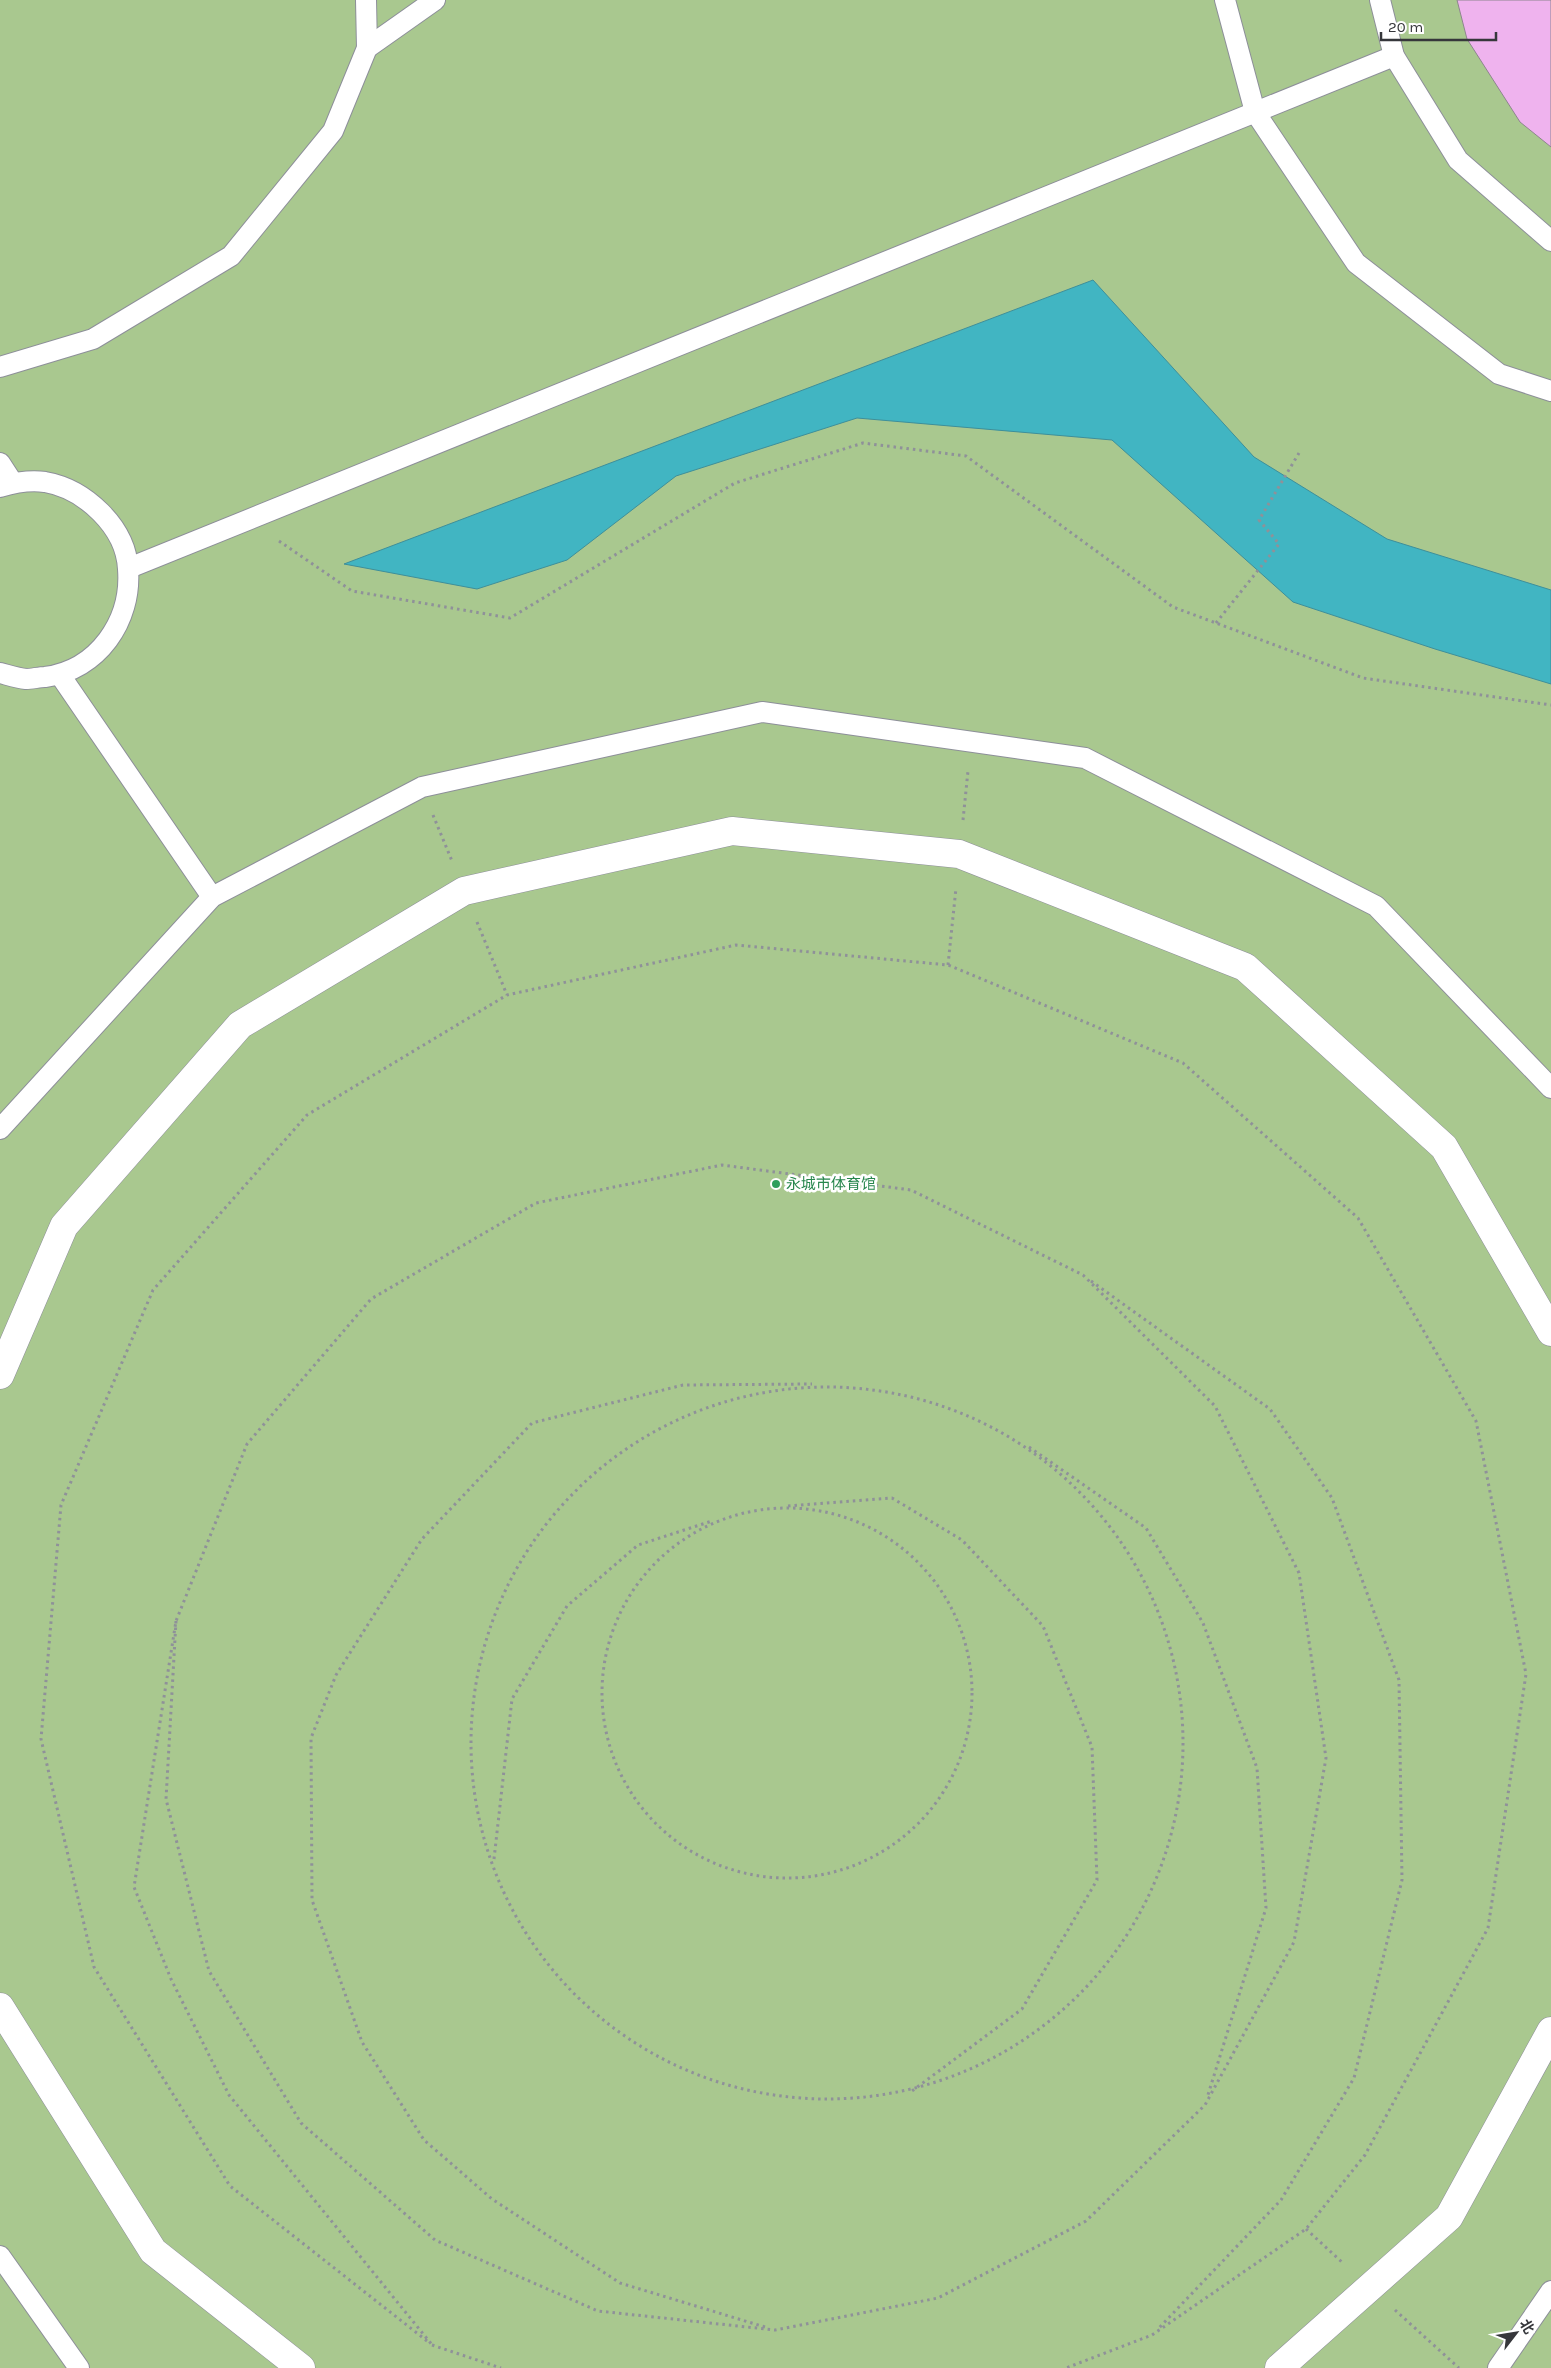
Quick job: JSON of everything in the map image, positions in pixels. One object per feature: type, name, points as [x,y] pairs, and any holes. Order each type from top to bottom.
[{"type":"street","points":[[0,1375],[64,1226],[240,1024],[464,891],[732,831],[959,854],[1245,967],[1444,1147],[1551,1332]]},
{"type":"street","points":[[0,2007],[153,2252],[301,2368]]},
{"type":"street","points":[[1279,2368],[1449,2217],[1551,2031]]},
{"type":"lane","points":[[0,368],[93,339],[231,256],[334,131],[367,48],[366,0]]},
{"type":"lane","points":[[367,48],[435,0]]},
{"type":"lane","points":[[1225,0],[1255,112],[1356,263],[1499,374],[1551,391]]},
{"type":"lane","points":[[1380,0],[1394,56],[1458,160],[1551,241]]},
{"type":"lane","points":[[128,568],[1394,56]]},
{"type":"lane","points":[[0,463],[6,485],[44,482],[75,492],[101,511],[119,537],[128,568],[127,602],[114,634],[91,659],[60,674],[27,679],[0,673]]},
{"type":"lane","points":[[60,674],[212,897]]},
{"type":"lane","points":[[0,1129],[212,897],[422,787],[762,712],[1085,758],[1376,906],[1551,1088]]},
{"type":"lane","points":[[0,2256],[79,2368]]},
{"type":"lane","points":[[1498,2368],[1551,2291]]},
{"type":"path","points":[[248,519],[352,592],[510,618],[735,484],[863,443],[966,456],[1173,607],[1363,678],[1551,705]]},
{"type":"path","points":[[1216,623],[1279,544],[1258,520],[1299,454]]},
{"type":"path","points":[[501,2368],[433,2346],[230,2186],[94,1967],[41,1739],[61,1505],[153,1290],[307,1115],[508,995],[736,945],[948,965],[1182,1063],[1358,1218],[1476,1421],[1526,1674],[1488,1928],[1366,2155],[1306,2229],[1152,2334],[1066,2368]]},
{"type":"path","points":[[433,2346],[229,2095],[171,1979],[134,1887],[176,1621],[247,1444],[371,1299],[536,1203],[722,1165],[911,1190],[1083,1275],[1270,1409],[1332,1498],[1400,1680],[1402,1880],[1354,2078],[1281,2200],[1152,2334]]},
{"type":"path","points":[[176,1621],[166,1799],[168,1808],[209,1971],[301,2123],[435,2240],[598,2311],[775,2330],[938,2298],[1086,2221],[1205,2105],[1294,1942],[1326,1758],[1299,1573],[1215,1406],[1083,1275]]},
{"type":"path","points":[[775,2330],[620,2283],[492,2199],[424,2140],[362,2042],[312,1900],[311,1738],[336,1675],[422,1539],[532,1423],[683,1385],[822,1384],[924,1397],[1018,1440],[1146,1528],[1203,1623],[1258,1768],[1266,1908],[1205,2105]]},
{"type":"path","points":[[822,1384],[704,1404],[600,1463],[521,1554],[476,1665],[470,1785],[504,1901],[574,1999],[673,2068],[788,2101],[908,2094],[1019,2048],[1108,1968],[1166,1863],[1186,1745],[1166,1626],[1108,1520],[1018,1440]]},
{"type":"path","points":[[493,1862],[512,1698],[567,1606],[638,1545],[720,1518],[783,1506],[892,1498],[962,1540],[1043,1626],[1092,1747],[1097,1880],[1022,2009],[908,2094]]},
{"type":"path","points":[[720,1518],[669,1548],[629,1592],[606,1647],[605,1657],[601,1706],[614,1764],[646,1815],[692,1854],[747,1875],[806,1879],[864,1864],[917,1828],[954,1777],[972,1716],[969,1652],[944,1593],[902,1546],[846,1516],[783,1506]]},
{"type":"green space","name":"永城市体育馆","points":[[0,0],[1551,0],[1551,2368],[0,2368]]},
{"type":"water","points":[[1093,280],[1254,457],[1387,539],[1551,590],[1551,684],[1435,649],[1293,602],[1112,440],[857,418],[676,476],[567,560],[477,589],[344,564]]},
{"type":"building","points":[[1457,0],[1551,0],[1551,147],[1520,122],[1467,39]]},
{"type":"place","name":"永城市体育馆","points":[[776,1184]]}]
